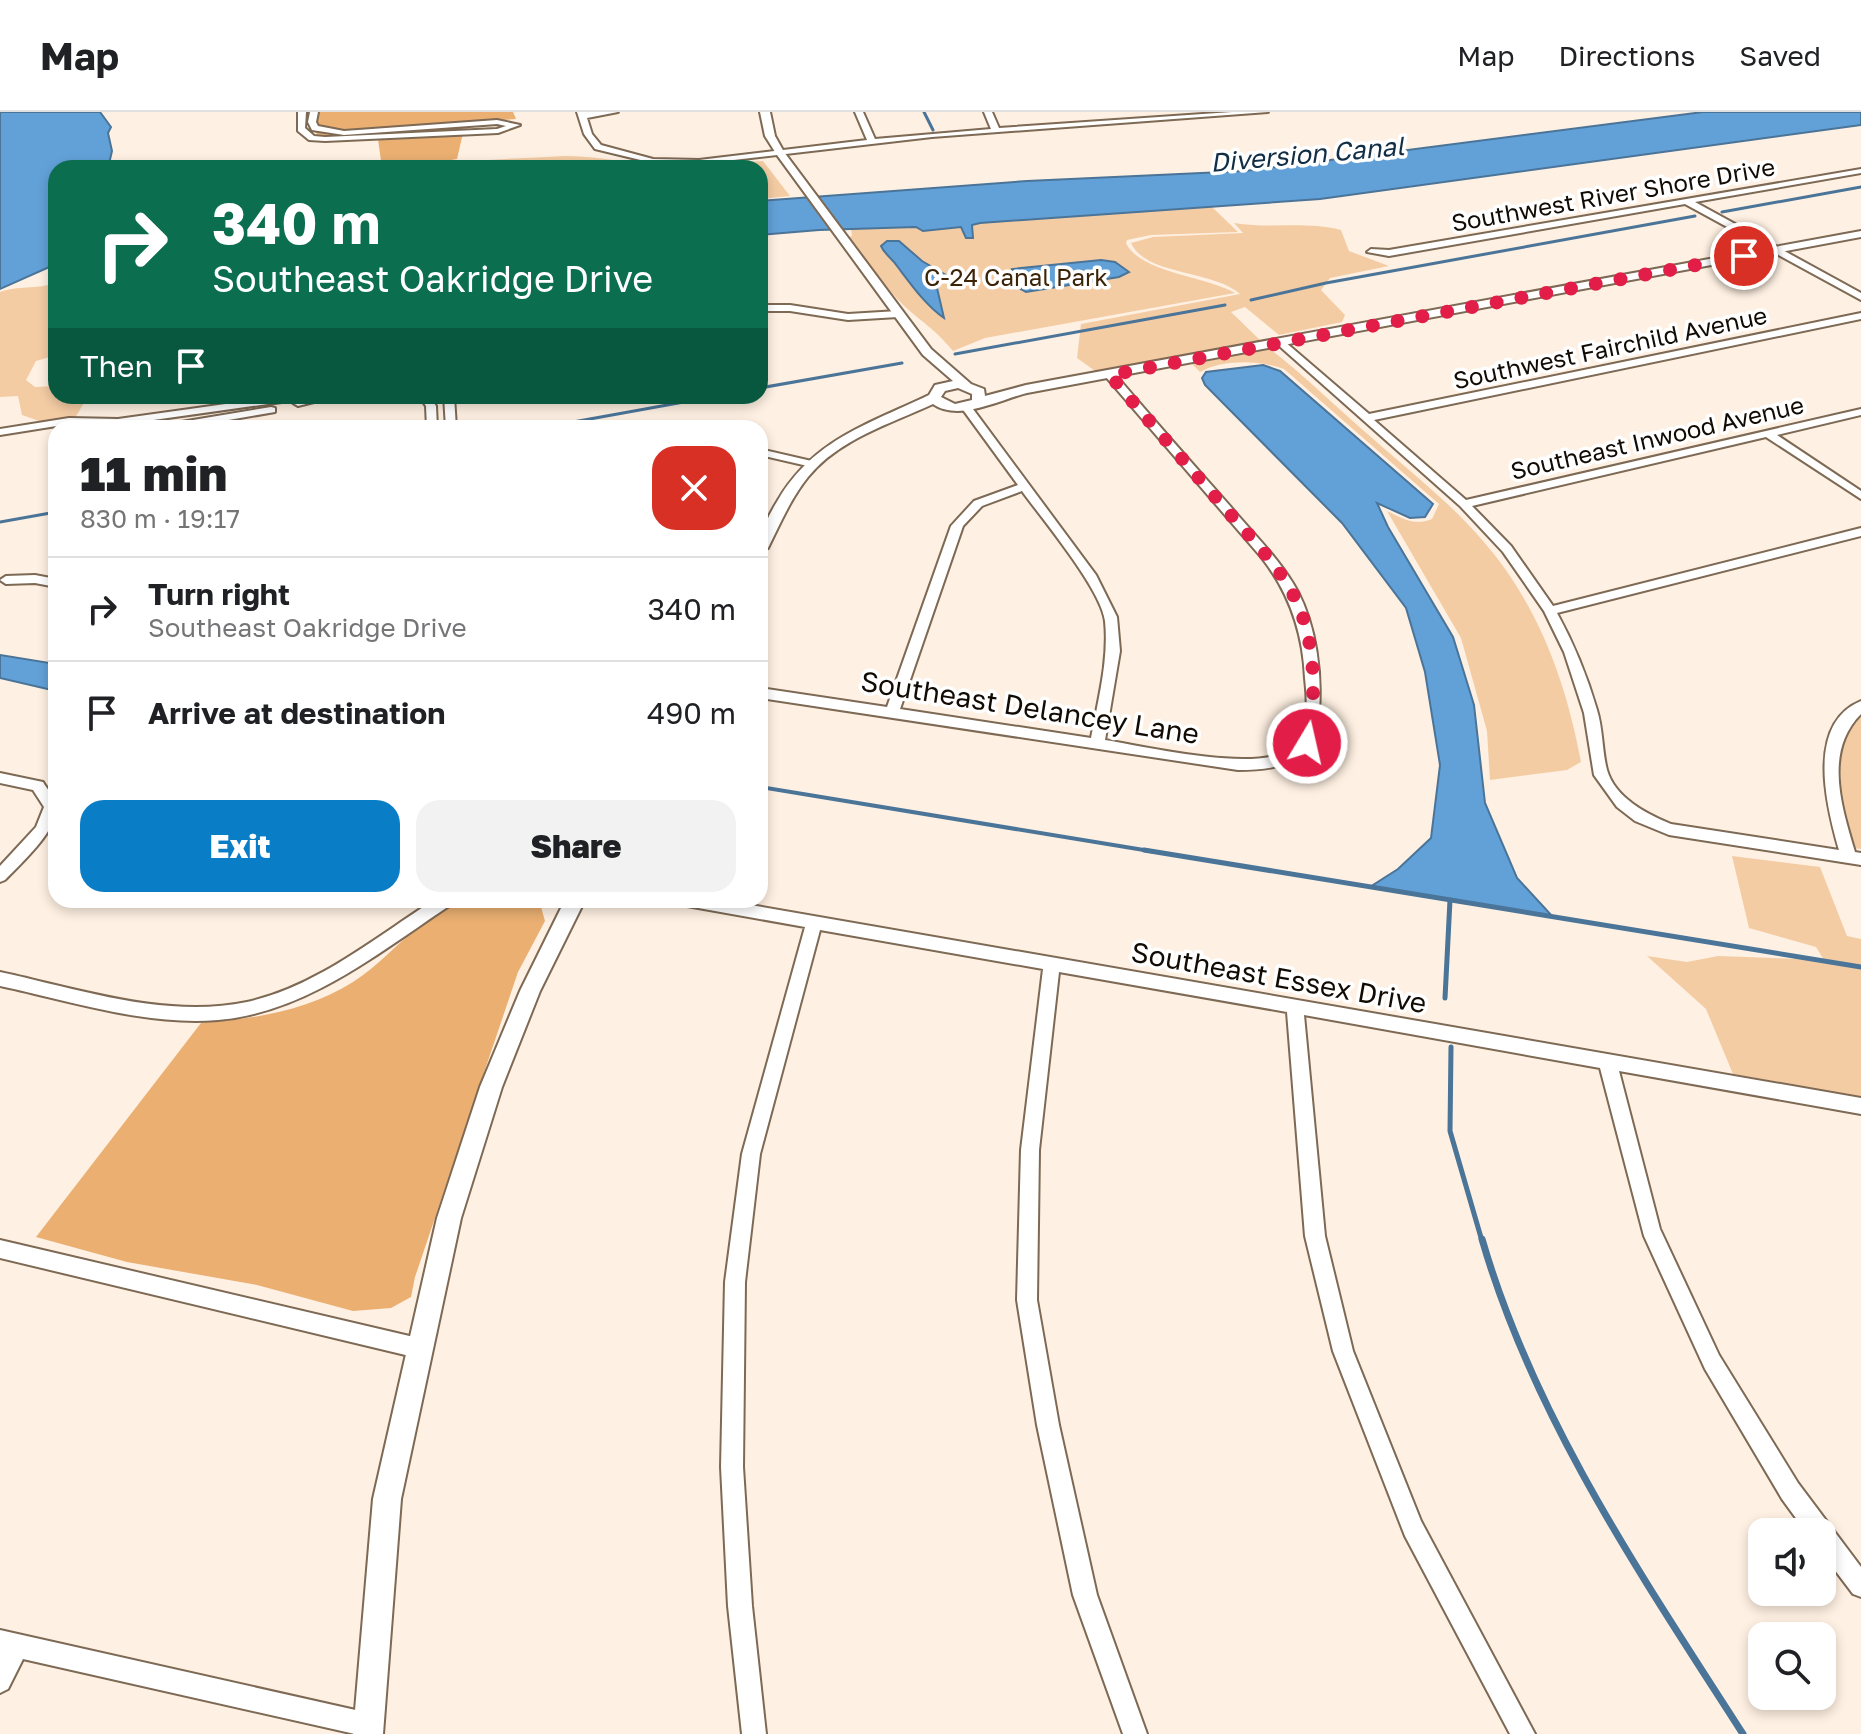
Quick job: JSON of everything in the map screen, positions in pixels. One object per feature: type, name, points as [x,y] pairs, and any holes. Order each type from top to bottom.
[{"type":"street","points":[[302,112],[303,130],[312,138],[341,139],[465,128],[505,122],[516,125],[498,131],[465,128],[344,133],[315,128],[303,130]]},
{"type":"street","points":[[314,112],[312,122],[315,128]]},
{"type":"street","points":[[614,112],[582,114],[588,134],[598,147],[649,160]]},
{"type":"street","points":[[765,112],[770,136],[780,153],[898,314],[927,352],[980,395],[972,405]]},
{"type":"street","points":[[859,112],[872,142]]},
{"type":"street","points":[[988,112],[996,131]]},
{"type":"street","points":[[717,160],[996,131],[1264,112]]},
{"type":"street","name":"Southwest River Shore Drive","points":[[1371,252],[1389,253],[1861,171]]},
{"type":"street","points":[[1686,201],[1861,297]]},
{"type":"street","points":[[889,421],[972,405],[1026,389],[1861,234]]},
{"type":"street","points":[[768,308],[790,308],[848,317],[898,314]]},
{"type":"street","name":"Southwest Fairchild Avenue","points":[[1367,418],[1861,316]]},
{"type":"street","points":[[1281,343],[1464,504],[1507,549],[1550,611],[1571,652],[1591,713],[1601,775],[1622,803],[1640,817],[1669,829],[1855,858],[1829,774],[1841,729],[1861,706]]},
{"type":"street","points":[[927,352],[936,374],[935,394],[949,407]]},
{"type":"street","name":"Southeast Delancey Lane","points":[[768,694],[1238,765],[1263,766],[1291,758],[1307,743],[1313,716],[1313,680],[1306,631],[1295,599],[1271,561],[1110,375]]},
{"type":"street","points":[[768,533],[785,500],[812,464],[838,444],[889,421],[952,385],[1026,389]]},
{"type":"street","points":[[159,420],[179,419],[239,404]]},
{"type":"street","points":[[972,405],[1023,487],[1092,578],[1111,617],[1113,651],[1097,744]]},
{"type":"street","name":"Southeast Inwood Avenue","points":[[1464,504],[1861,412]]},
{"type":"street","points":[[0,432],[48,425]]},
{"type":"street","points":[[0,440],[27,429],[48,430]]},
{"type":"street","points":[[1768,434],[1861,496]]},
{"type":"street","points":[[768,454],[812,464]]},
{"type":"street","points":[[892,712],[957,526],[971,506],[1023,487]]},
{"type":"street","points":[[1550,611],[1861,532]]},
{"type":"street","points":[[6,580],[48,581]]},
{"type":"street","points":[[0,778],[38,786],[48,802]]},
{"type":"street","points":[[0,876],[42,830],[48,815]]},
{"type":"street","points":[[0,979],[172,1013],[220,1013],[279,999],[323,977],[433,908]]},
{"type":"street","points":[[0,1681],[8,1645],[369,1729],[387,1499],[449,1218],[491,1087],[530,991],[571,908]]},
{"type":"street","name":"Southeast Essex Drive","points":[[733,908],[1861,1106]]},
{"type":"street","points":[[754,1734],[740,1606],[732,1467],[735,1282],[751,1154],[814,922]]},
{"type":"street","points":[[1052,963],[1030,1150],[1027,1300],[1048,1425],[1085,1595],[1135,1734]]},
{"type":"street","points":[[1295,1008],[1315,1236],[1343,1351],[1413,1528],[1523,1734]]},
{"type":"street","points":[[1607,1060],[1651,1230],[1712,1362],[1790,1491],[1810,1518]]},
{"type":"street","points":[[0,1249],[418,1348]]},
{"type":"street","points":[[1836,1553],[1861,1586]]},
{"type":"green space","points":[[565,156],[612,160],[484,160]]},
{"type":"green space","points":[[768,167],[790,196],[768,198]]},
{"type":"green space","name":"C-24 Canal Park","points":[[1212,207],[1238,232],[1151,235],[1127,240],[1126,243],[1134,253],[1159,268],[1235,293],[985,338],[953,351],[894,295],[849,237],[852,236],[851,229],[916,227],[923,231],[961,227],[966,238],[973,238],[972,225],[980,223]]},
{"type":"green space","points":[[1234,223],[1341,230],[1349,251],[1389,266],[1330,278],[1321,290],[1345,315],[1342,322],[1279,335],[1245,307],[1231,312],[1263,343],[1098,373],[1077,358],[1081,324],[1240,294],[1228,286],[1151,262],[1139,254],[1131,243],[1153,237],[1243,233]]},
{"type":"green space","points":[[48,285],[48,357],[36,361],[26,380],[35,387],[48,386],[48,404],[83,404],[75,418],[42,422],[22,415],[18,396],[0,397],[0,292]]},
{"type":"green space","points":[[1270,349],[1443,500],[1471,527],[1502,565],[1547,645],[1567,702],[1581,762],[1567,770],[1490,780],[1487,731],[1461,638],[1387,511],[1420,522],[1432,519],[1439,504],[1284,369],[1241,362],[1200,372],[1192,364]]},
{"type":"green space","points":[[1861,714],[1861,849],[1852,848],[1837,773],[1844,734]]},
{"type":"green space","points":[[1732,856],[1820,867],[1847,936],[1861,939],[1861,1097],[1733,1074],[1706,1009],[1647,956],[1687,962],[1718,956],[1824,960],[1816,947],[1749,928]]},
{"type":"shaded area","points":[[314,112],[513,112],[516,119],[462,123],[460,130],[329,137],[317,135],[315,130],[320,128],[315,126]]},
{"type":"shaded area","points":[[463,133],[457,159],[451,160],[381,160],[378,139]]},
{"type":"shaded area","points":[[447,908],[541,908],[545,921],[518,972],[415,1277],[411,1297],[391,1308],[353,1311],[257,1285],[127,1262],[36,1237],[201,1023],[279,1012],[335,992],[371,969],[423,923]]},
{"type":"water","points":[[0,112],[100,112],[111,127],[108,133],[112,151],[110,160],[48,160],[48,268],[0,289]]},
{"type":"water","points":[[1703,112],[1861,112],[1861,125],[1320,199],[980,223],[972,225],[973,238],[966,238],[961,227],[923,231],[916,227],[768,234],[768,200],[1027,181],[1245,171]]},
{"type":"water","points":[[887,241],[899,241],[922,261],[946,275],[937,288],[944,318],[925,301],[884,252],[881,246]]},
{"type":"water","points":[[1101,260],[1115,262],[1129,272],[1119,277],[1026,292],[1019,288],[1012,269]]},
{"type":"water","points":[[1263,365],[1280,371],[1433,504],[1425,517],[1410,518],[1377,503],[1453,637],[1474,705],[1485,803],[1517,878],[1553,917],[1370,887],[1398,869],[1431,838],[1440,765],[1425,672],[1406,608],[1342,523],[1205,385],[1202,378],[1206,372]]},
{"type":"water","points":[[0,655],[48,663],[48,689],[0,678]]},
{"type":"waterway","points":[[924,112],[933,130]]},
{"type":"waterway","points":[[1722,212],[1861,187]]},
{"type":"waterway","points":[[1251,300],[1326,283],[1695,216]]},
{"type":"waterway","points":[[955,354],[1225,305]]},
{"type":"waterway","points":[[768,387],[902,363]]},
{"type":"waterway","points":[[584,420],[673,404]]},
{"type":"waterway","points":[[0,522],[48,513]]},
{"type":"waterway","points":[[768,788],[1156,852]]},
{"type":"waterway","points":[[1144,850],[1861,967]]},
{"type":"waterway","points":[[1445,998],[1450,900]]},
{"type":"waterway","points":[[1451,1047],[1450,1131],[1482,1241]]},
{"type":"waterway","points":[[1482,1239],[1504,1306],[1561,1434],[1630,1556],[1743,1734]]},
{"type":"route","points":[[1307,743],[1313,716],[1313,680],[1306,631],[1295,599],[1271,561],[1110,375],[1744,256]]},
{"type":"water label","name":"Diversion Canal","points":[[1307,154]]}]
